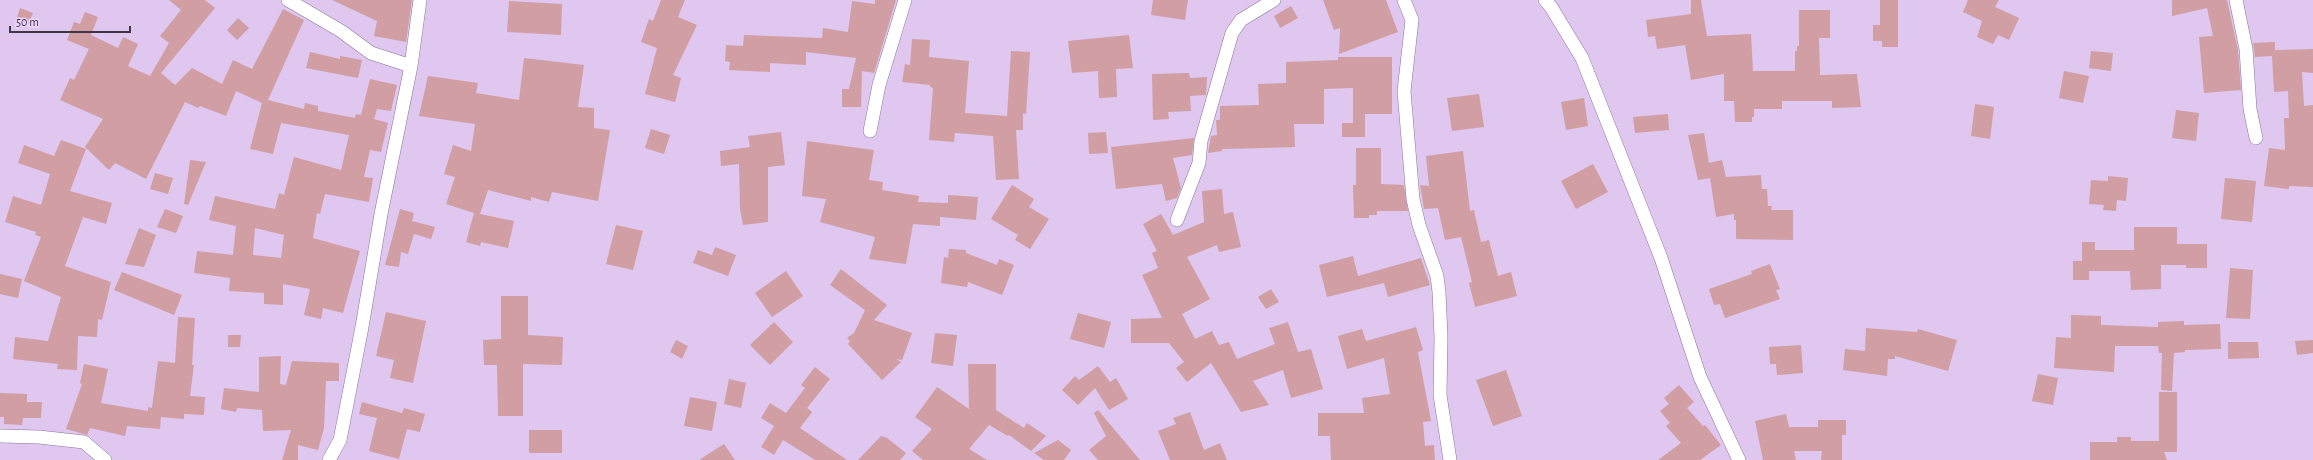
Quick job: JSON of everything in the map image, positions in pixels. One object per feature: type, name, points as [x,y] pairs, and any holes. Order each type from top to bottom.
[{"type":"street","points":[[288,0],[341,31],[371,53],[411,66]]},
{"type":"street","points":[[329,460],[340,440],[411,66],[420,0]]},
{"type":"street","points":[[870,131],[879,85],[905,0]]},
{"type":"street","points":[[1177,220],[1199,163],[1201,141],[1232,33],[1241,20],[1274,0]]},
{"type":"street","points":[[1404,0],[1412,20],[1404,91],[1413,200],[1419,225],[1437,276],[1441,337],[1440,395],[1450,460]]},
{"type":"street","points":[[1545,0],[1551,7],[1582,58],[1661,258],[1700,377],[1739,460]]},
{"type":"street","points":[[2236,0],[2246,49],[2250,109],[2256,138]]},
{"type":"street","points":[[0,436],[39,437],[84,442],[106,460]]},
{"type":"building","points":[[169,0],[205,0],[215,8],[161,73],[175,85],[192,68],[222,84],[233,60],[252,69],[283,9],[304,20],[268,100],[304,109],[305,103],[318,106],[318,111],[355,118],[356,114],[361,115],[370,79],[397,85],[391,111],[377,109],[374,119],[388,123],[381,152],[370,150],[364,177],[373,178],[369,202],[325,194],[320,214],[317,213],[313,238],[360,251],[343,313],[323,308],[321,319],[304,315],[310,289],[283,284],[283,305],[264,304],[264,293],[229,291],[230,278],[194,273],[197,251],[233,255],[236,226],[209,220],[215,196],[275,209],[279,193],[284,195],[294,157],[341,170],[349,135],[281,123],[273,154],[250,149],[262,103],[236,91],[226,116],[200,106],[198,108],[185,102],[146,179],[115,163],[109,170],[85,147],[103,119],[60,100],[70,78],[74,80],[89,49],[67,40],[74,22],[80,24],[85,12],[98,17],[91,35],[118,48],[123,37],[138,44],[128,66],[150,76],[169,43],[160,36],[181,10]],"holes":[[[255,228],[284,235],[281,258],[253,255]]]},
{"type":"building","points":[[332,0],[412,0],[406,42],[374,36],[377,21]]},
{"type":"building","points":[[661,0],[685,0],[678,17],[697,25],[673,75],[681,78],[675,102],[645,94],[657,48],[641,42],[649,19],[653,21]]},
{"type":"building","points":[[875,0],[896,0],[874,73],[862,71],[861,107],[842,107],[842,89],[849,89],[856,58],[806,52],[806,65],[770,63],[770,72],[729,70],[730,62],[725,61],[726,45],[743,46],[744,35],[822,38],[823,28],[848,32],[852,1],[875,4]]},
{"type":"building","points":[[1153,0],[1188,0],[1185,20],[1151,15]]},
{"type":"building","points":[[1323,0],[1386,0],[1398,32],[1339,54],[1340,28],[1334,30]]},
{"type":"building","points":[[1691,0],[1701,0],[1707,36],[1751,34],[1753,71],[1795,71],[1795,51],[1797,51],[1797,46],[1799,46],[1799,10],[1830,10],[1830,38],[1819,38],[1820,75],[1857,74],[1861,107],[1832,108],[1832,101],[1782,101],[1782,109],[1754,109],[1754,117],[1752,117],[1752,122],[1735,122],[1734,101],[1724,101],[1724,74],[1691,80],[1685,45],[1657,49],[1655,36],[1648,37],[1646,20],[1691,14]]},
{"type":"building","points":[[1880,0],[1898,0],[1898,47],[1882,47],[1882,41],[1873,41],[1873,25],[1880,25]]},
{"type":"building","points":[[1968,0],[1999,0],[1995,7],[2019,18],[2009,40],[1998,35],[1993,44],[1977,37],[1982,21],[1963,12]]},
{"type":"building","points":[[2172,0],[2227,0],[2238,50],[2241,90],[2204,93],[2199,37],[2213,36],[2207,8],[2172,16]]},
{"type":"building","points":[[509,1],[562,4],[561,35],[507,32]]},
{"type":"building","points":[[1291,6],[1298,18],[1280,28],[1274,16]]},
{"type":"building","points":[[20,8],[33,13],[28,25],[16,21]]},
{"type":"building","points":[[238,18],[249,28],[237,40],[227,30]]},
{"type":"building","points":[[1129,35],[1133,68],[1116,69],[1117,97],[1099,98],[1098,71],[1072,73],[1068,41]]},
{"type":"building","points":[[912,39],[930,40],[929,57],[969,61],[965,113],[1007,116],[1011,51],[1030,52],[1026,114],[1023,113],[1023,130],[1016,130],[1019,179],[996,180],[993,136],[955,133],[954,142],[929,140],[933,88],[930,87],[930,85],[902,82],[905,64],[910,65]]},
{"type":"building","points":[[2275,42],[2275,50],[2313,49],[2313,73],[2302,72],[2304,106],[2313,105],[2313,187],[2289,186],[2289,189],[2264,186],[2269,148],[2285,150],[2284,118],[2289,118],[2288,91],[2274,92],[2272,56],[2255,57],[2253,43]]},
{"type":"building","points":[[2091,51],[2113,53],[2111,71],[2089,68]]},
{"type":"building","points":[[310,52],[340,59],[340,56],[362,60],[358,78],[306,68]]},
{"type":"building","points":[[1338,57],[1392,57],[1392,114],[1365,114],[1365,137],[1342,137],[1342,123],[1353,123],[1353,88],[1324,89],[1324,124],[1294,124],[1295,147],[1222,149],[1222,151],[1208,153],[1211,136],[1217,135],[1216,120],[1220,120],[1220,106],[1259,105],[1258,84],[1286,83],[1286,62],[1338,60]]},
{"type":"building","points":[[524,58],[584,65],[578,107],[594,108],[594,128],[610,130],[598,201],[552,192],[549,202],[531,197],[531,201],[488,190],[480,214],[514,221],[508,248],[481,242],[480,246],[466,242],[474,213],[446,204],[455,177],[444,174],[453,145],[471,151],[475,124],[419,116],[428,76],[478,83],[476,93],[519,100]]},
{"type":"building","points":[[2064,71],[2089,76],[2083,103],[2059,98]]},
{"type":"building","points":[[1189,73],[1190,78],[1207,77],[1206,95],[1190,96],[1191,111],[1168,112],[1169,119],[1153,120],[1152,74]]},
{"type":"building","points":[[1479,94],[1484,127],[1452,131],[1447,98]]},
{"type":"building","points":[[1584,98],[1588,126],[1566,130],[1561,102]]},
{"type":"building","points":[[1975,104],[1994,107],[1990,139],[1971,136]]},
{"type":"building","points":[[2176,110],[2199,113],[2196,141],[2172,138]]},
{"type":"building","points":[[1668,114],[1669,130],[1635,133],[1633,117]]},
{"type":"building","points":[[651,129],[670,135],[664,154],[645,148]]},
{"type":"building","points":[[781,132],[785,165],[768,167],[768,222],[743,225],[740,209],[739,164],[721,166],[720,151],[750,147],[748,136]]},
{"type":"building","points":[[1106,132],[1108,153],[1089,154],[1088,133]]},
{"type":"building","points":[[1704,133],[1709,163],[1722,160],[1726,177],[1761,175],[1762,189],[1767,189],[1768,206],[1772,206],[1771,210],[1793,210],[1793,240],[1736,239],[1736,220],[1734,220],[1734,214],[1716,217],[1710,178],[1698,180],[1688,135]]},
{"type":"building","points":[[1194,138],[1192,155],[1173,158],[1181,188],[1177,198],[1166,201],[1162,184],[1116,189],[1111,147]]},
{"type":"building","points":[[61,140],[86,149],[70,191],[112,203],[106,224],[83,217],[65,266],[111,282],[102,320],[98,319],[97,337],[78,336],[77,370],[57,369],[58,364],[13,359],[15,337],[48,341],[61,297],[24,281],[41,237],[35,235],[36,232],[5,222],[13,196],[41,205],[50,174],[18,163],[24,145],[54,156]]},
{"type":"building","points":[[807,141],[874,150],[869,180],[883,182],[882,190],[919,196],[918,202],[948,203],[948,195],[978,197],[976,220],[940,217],[940,226],[913,224],[906,264],[869,259],[875,237],[820,222],[826,199],[802,196]]},
{"type":"building","points":[[1356,148],[1381,148],[1381,184],[1404,185],[1408,211],[1377,211],[1377,215],[1369,215],[1369,218],[1354,218],[1353,185],[1356,185]]},
{"type":"building","points":[[1463,151],[1470,211],[1474,210],[1481,242],[1489,240],[1498,276],[1511,272],[1517,296],[1475,307],[1469,283],[1472,282],[1461,237],[1445,240],[1438,208],[1424,209],[1420,185],[1429,186],[1426,156]]},
{"type":"building","points":[[190,160],[206,162],[188,205],[184,204]]},
{"type":"building","points":[[1593,164],[1608,192],[1576,209],[1561,181]]},
{"type":"building","points":[[155,173],[173,178],[168,194],[150,189]]},
{"type":"building","points":[[2108,176],[2128,178],[2126,201],[2117,200],[2116,211],[2103,210],[2104,205],[2089,204],[2091,180],[2108,181]]},
{"type":"building","points":[[2225,178],[2256,181],[2252,222],[2221,219]]},
{"type":"building","points":[[1012,185],[1034,199],[1029,207],[1049,219],[1030,249],[1015,240],[1018,235],[991,219]]},
{"type":"building","points":[[1222,189],[1224,214],[1233,212],[1241,247],[1219,252],[1217,245],[1187,257],[1210,299],[1182,314],[1195,339],[1212,331],[1219,345],[1229,342],[1237,359],[1275,344],[1269,328],[1288,322],[1298,352],[1311,349],[1323,389],[1291,398],[1283,370],[1253,381],[1269,405],[1241,412],[1211,363],[1187,382],[1176,368],[1184,362],[1169,343],[1131,343],[1131,319],[1162,318],[1142,275],[1158,268],[1152,253],[1157,251],[1143,224],[1161,214],[1173,235],[1204,222],[1202,191]]},
{"type":"building","points":[[165,209],[183,216],[176,233],[157,227]]},
{"type":"building","points":[[400,209],[414,213],[412,221],[435,227],[431,239],[414,234],[408,254],[401,252],[399,267],[385,265]]},
{"type":"building","points":[[616,225],[643,231],[633,270],[606,264]]},
{"type":"building","points":[[2134,227],[2177,227],[2177,244],[2207,244],[2207,268],[2186,268],[2186,265],[2161,265],[2161,289],[2131,290],[2130,271],[2089,271],[2089,280],[2073,280],[2073,261],[2082,261],[2082,242],[2095,242],[2095,250],[2134,250]]},
{"type":"building","points":[[139,228],[156,235],[144,267],[125,264]]},
{"type":"building","points":[[715,247],[736,255],[728,276],[693,263],[698,250],[712,255]]},
{"type":"building","points":[[949,249],[966,250],[966,253],[997,265],[999,259],[1014,265],[1002,295],[968,282],[967,287],[941,283],[944,257],[948,258]]},
{"type":"building","points":[[1353,256],[1358,276],[1421,258],[1430,285],[1388,297],[1384,283],[1327,297],[1319,265]]},
{"type":"building","points":[[1770,264],[1780,289],[1776,290],[1780,299],[1725,318],[1720,304],[1714,305],[1709,289],[1752,274],[1751,271]]},
{"type":"building","points":[[2230,268],[2253,270],[2250,319],[2226,318]]},
{"type":"building","points":[[841,269],[887,305],[874,320],[912,333],[902,360],[896,359],[901,362],[882,380],[848,344],[850,341],[847,338],[854,333],[865,310],[830,285]]},
{"type":"building","points":[[786,271],[803,296],[772,317],[755,293]]},
{"type":"building","points":[[122,272],[182,295],[174,315],[114,290]]},
{"type":"building","points":[[0,274],[22,279],[18,298],[0,294]]},
{"type":"building","points":[[1271,289],[1279,302],[1266,309],[1258,297]]},
{"type":"building","points":[[501,296],[528,296],[528,335],[563,337],[562,365],[523,364],[523,416],[498,416],[497,365],[484,365],[483,340],[501,339]]},
{"type":"building","points":[[386,312],[426,321],[413,383],[390,378],[394,360],[376,356]]},
{"type":"building","points":[[1078,313],[1111,322],[1104,348],[1070,339]]},
{"type":"building","points":[[2071,315],[2101,316],[2101,325],[2158,327],[2158,322],[2184,321],[2184,325],[2220,324],[2221,349],[2185,350],[2185,352],[2174,353],[2172,391],[2161,390],[2162,353],[2159,353],[2158,346],[2115,346],[2114,372],[2054,368],[2056,337],[2071,338]]},
{"type":"building","points":[[178,317],[195,318],[192,365],[194,365],[190,396],[205,397],[204,415],[184,414],[184,419],[161,417],[160,429],[127,426],[125,436],[90,428],[87,435],[66,429],[82,384],[80,383],[84,364],[108,369],[101,403],[148,411],[148,407],[152,408],[158,361],[175,363]]},
{"type":"building","points":[[774,322],[793,342],[770,365],[750,345]]},
{"type":"building","points":[[1416,327],[1423,350],[1418,352],[1431,421],[1423,422],[1425,446],[1434,445],[1435,460],[1331,460],[1330,436],[1318,436],[1318,413],[1364,413],[1362,398],[1390,394],[1384,358],[1347,369],[1338,336],[1362,329],[1366,341]]},
{"type":"building","points":[[1866,328],[1917,332],[1918,329],[1957,340],[1948,371],[1895,356],[1895,359],[1888,359],[1887,376],[1843,370],[1845,349],[1865,351]]},
{"type":"building","points":[[935,333],[957,335],[953,366],[931,363]]},
{"type":"building","points":[[228,335],[241,335],[240,347],[228,347]]},
{"type":"building","points":[[676,340],[688,346],[682,359],[670,352]]},
{"type":"building","points":[[2313,340],[2313,353],[2297,355],[2295,341]]},
{"type":"building","points":[[2228,342],[2258,342],[2259,358],[2228,359]]},
{"type":"building","points":[[1801,345],[1803,373],[1777,375],[1776,364],[1770,364],[1769,347]]},
{"type":"building","points":[[281,356],[280,384],[286,385],[292,361],[339,363],[339,381],[326,381],[324,428],[318,450],[298,445],[298,460],[282,460],[291,430],[263,431],[262,410],[237,408],[236,412],[221,409],[224,388],[259,392],[259,357]]},
{"type":"building","points":[[968,364],[996,364],[996,410],[1024,428],[1027,423],[1046,436],[1031,451],[1009,435],[1008,436],[989,425],[969,449],[987,460],[923,460],[912,451],[932,429],[915,417],[937,387],[969,409]]},
{"type":"building","points":[[1098,366],[1110,382],[1116,378],[1128,399],[1109,410],[1095,388],[1078,405],[1062,390],[1075,376],[1079,380]]},
{"type":"building","points":[[815,367],[830,379],[807,408],[812,412],[800,428],[847,460],[815,460],[783,440],[774,455],[761,447],[774,426],[761,418],[770,403],[786,413],[805,388],[801,385]]},
{"type":"building","points":[[1506,370],[1522,416],[1493,426],[1476,380]]},
{"type":"building","points":[[2038,374],[2058,378],[2053,405],[2032,401]]},
{"type":"building","points":[[729,379],[746,383],[741,408],[724,404]]},
{"type":"building","points":[[1679,385],[1694,402],[1687,408],[1703,426],[1705,425],[1721,445],[1700,460],[1658,460],[1681,443],[1666,426],[1670,423],[1660,411],[1669,404],[1664,398]]},
{"type":"building","points":[[2159,392],[2177,392],[2177,452],[2164,452],[2167,460],[2090,460],[2090,442],[2117,442],[2117,437],[2131,437],[2131,441],[2159,441]]},
{"type":"building","points":[[0,393],[27,394],[27,402],[42,402],[41,418],[23,418],[22,425],[4,424],[4,417],[0,417]]},
{"type":"building","points":[[690,397],[717,402],[712,431],[684,426]]},
{"type":"building","points":[[362,402],[402,413],[404,408],[425,414],[420,432],[407,429],[399,459],[369,451],[377,418],[359,414]]},
{"type":"building","points":[[1098,410],[1140,460],[1098,460],[1089,450],[1106,436],[1094,413]]},
{"type":"building","points":[[1190,412],[1204,450],[1220,443],[1227,460],[1170,460],[1158,431],[1176,424],[1173,418]]},
{"type":"building","points":[[1786,414],[1789,427],[1818,427],[1818,420],[1846,420],[1846,435],[1842,435],[1842,460],[1821,460],[1822,451],[1794,451],[1796,460],[1763,460],[1755,421]]},
{"type":"building","points":[[529,430],[562,430],[562,453],[529,453]]},
{"type":"building","points":[[881,436],[887,438],[906,453],[900,460],[858,460]]},
{"type":"building","points":[[1058,440],[1071,450],[1064,460],[1044,460],[1034,453]]},
{"type":"building","points":[[724,444],[735,460],[699,460]]}]
